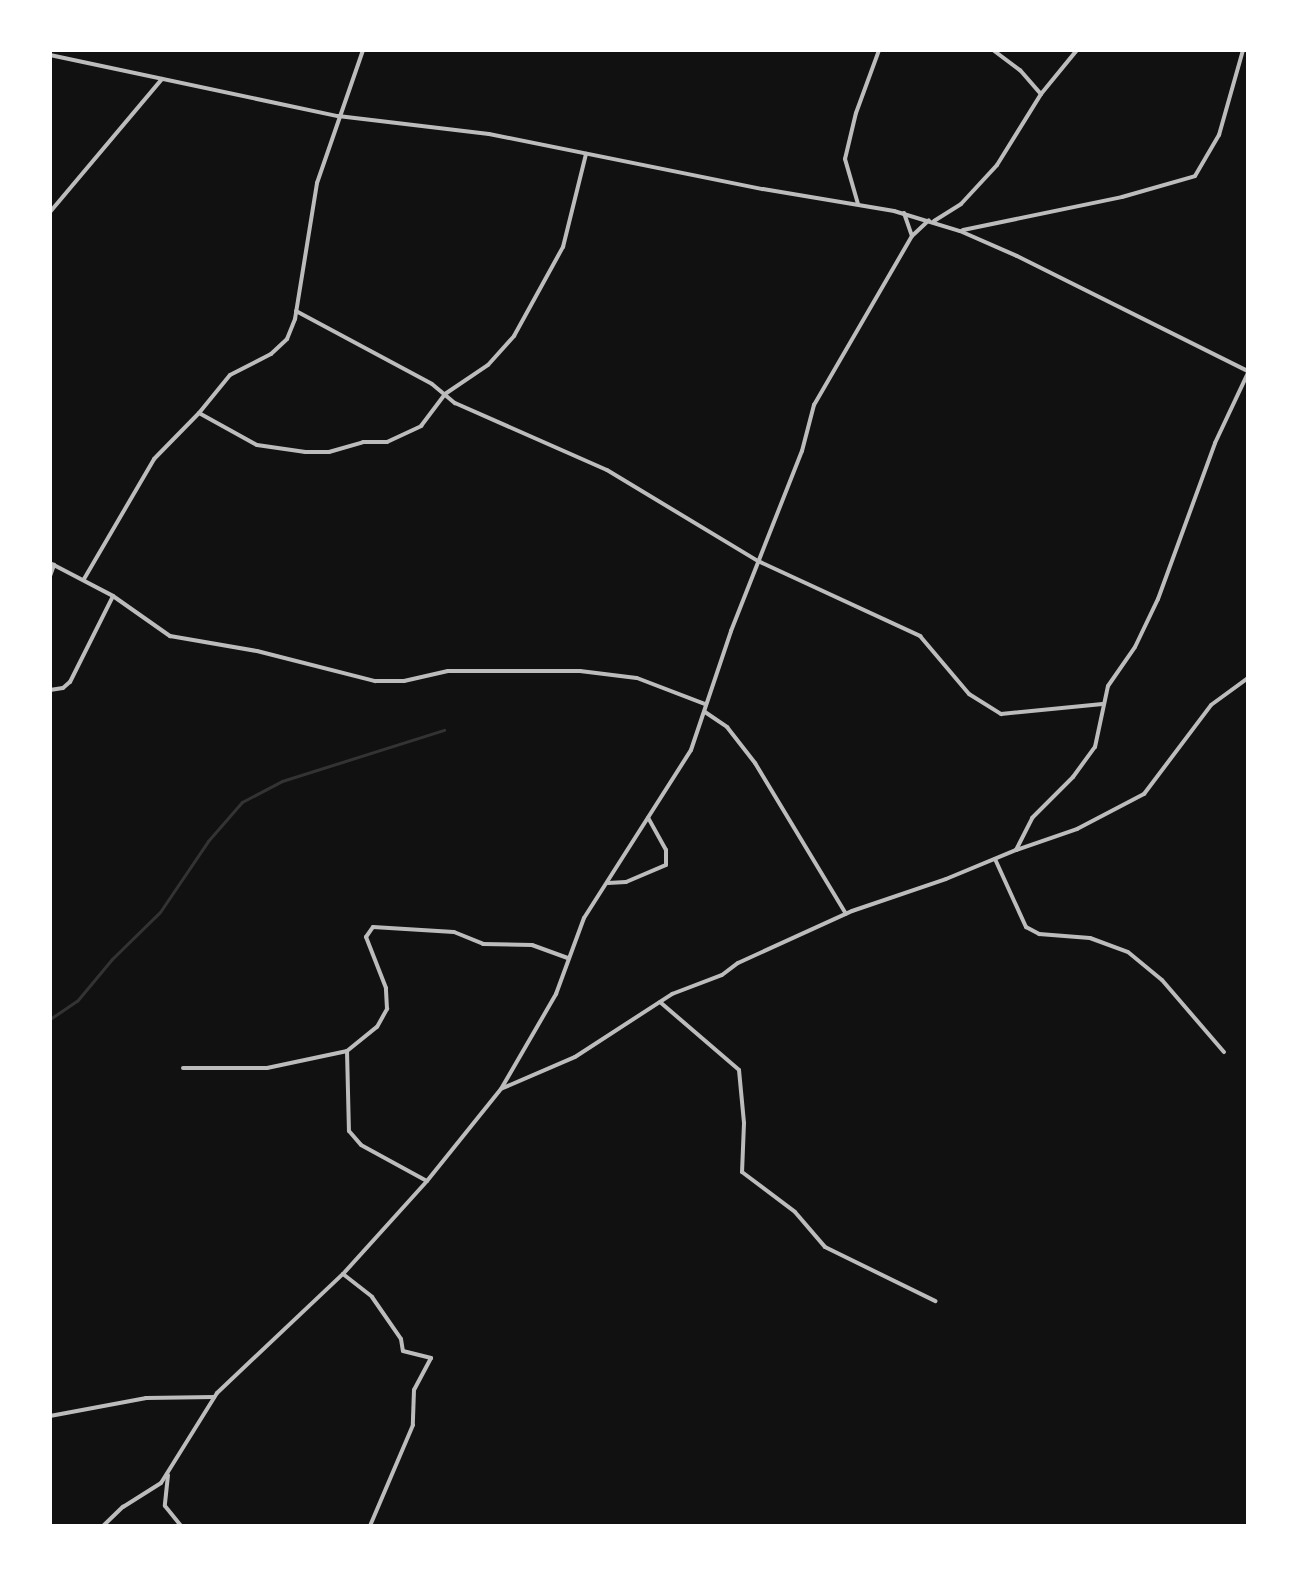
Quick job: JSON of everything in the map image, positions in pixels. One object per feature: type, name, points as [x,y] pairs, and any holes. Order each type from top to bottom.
[{"type":"street","points":[[84,579],[154,459],[199,413],[230,375],[271,354],[287,339],[296,311],[317,183],[363,50]]},
{"type":"street","points":[[858,204],[845,159],[856,113],[879,50]]},
{"type":"street","points":[[993,50],[1020,70],[1041,94]]},
{"type":"street","points":[[103,1526],[168,1474],[214,1397],[343,1274],[427,1181],[501,1089],[556,994],[584,918],[691,750],[758,561],[802,451],[814,405],[912,236],[961,204],[997,165],[1041,94],[1077,50]]},
{"type":"street","points":[[960,231],[1164,188],[1195,176],[1219,135],[1243,50]]},
{"type":"street","points":[[50,55],[338,116],[489,134],[763,189],[904,213],[960,231],[1060,276],[1248,372],[1215,443],[1158,599],[1135,647],[1112,677],[1095,747],[1073,777],[1032,818],[1016,850]]},
{"type":"street","points":[[50,212],[163,79]]},
{"type":"street","points":[[199,413],[263,447],[329,452],[353,444],[387,442],[421,426],[445,394],[488,365],[504,349],[550,276],[571,223],[586,153]]},
{"type":"street","points":[[904,213],[912,236]]},
{"type":"street","points":[[296,311],[473,412],[607,470],[758,561],[920,636],[969,694],[1001,714],[1104,704]]},
{"type":"street","points":[[50,576],[52,564],[84,579],[170,636],[257,651],[375,681],[404,681],[448,671],[580,671],[637,678],[705,704]]},
{"type":"street","points":[[50,690],[63,688],[70,682],[113,596]]},
{"type":"street","points":[[501,1089],[575,1057],[660,1002],[846,914],[1077,829],[1144,794],[1211,705],[1248,678]]},
{"type":"street","points":[[705,712],[727,727],[755,763],[846,914]]},
{"type":"street","points":[[607,883],[626,882],[666,865],[666,850],[648,818]]},
{"type":"street","points":[[995,859],[1026,927],[1039,934],[1090,938],[1128,952],[1162,980],[1224,1052]]},
{"type":"street","points":[[183,1068],[267,1068],[347,1051],[377,1027],[387,1009],[386,988],[366,937],[373,927],[454,932],[483,944],[532,945],[568,958]]},
{"type":"street","points":[[660,1002],[739,1070],[744,1123],[742,1172],[795,1212],[825,1247],[935,1301]]},
{"type":"street","points":[[347,1051],[349,1131],[361,1145],[427,1181]]},
{"type":"street","points":[[343,1274],[372,1297],[401,1339],[403,1351],[431,1358],[414,1390],[413,1425],[370,1526]]},
{"type":"street","points":[[50,1416],[146,1398],[214,1397]]},
{"type":"street","points":[[168,1474],[165,1506],[181,1526]]},
{"type":"street","points":[[168,1526],[172,1518]]},
{"type":"waterway","points":[[50,1019],[77,1001],[112,959],[160,912],[208,841],[242,802],[282,781],[444,730]]}]
